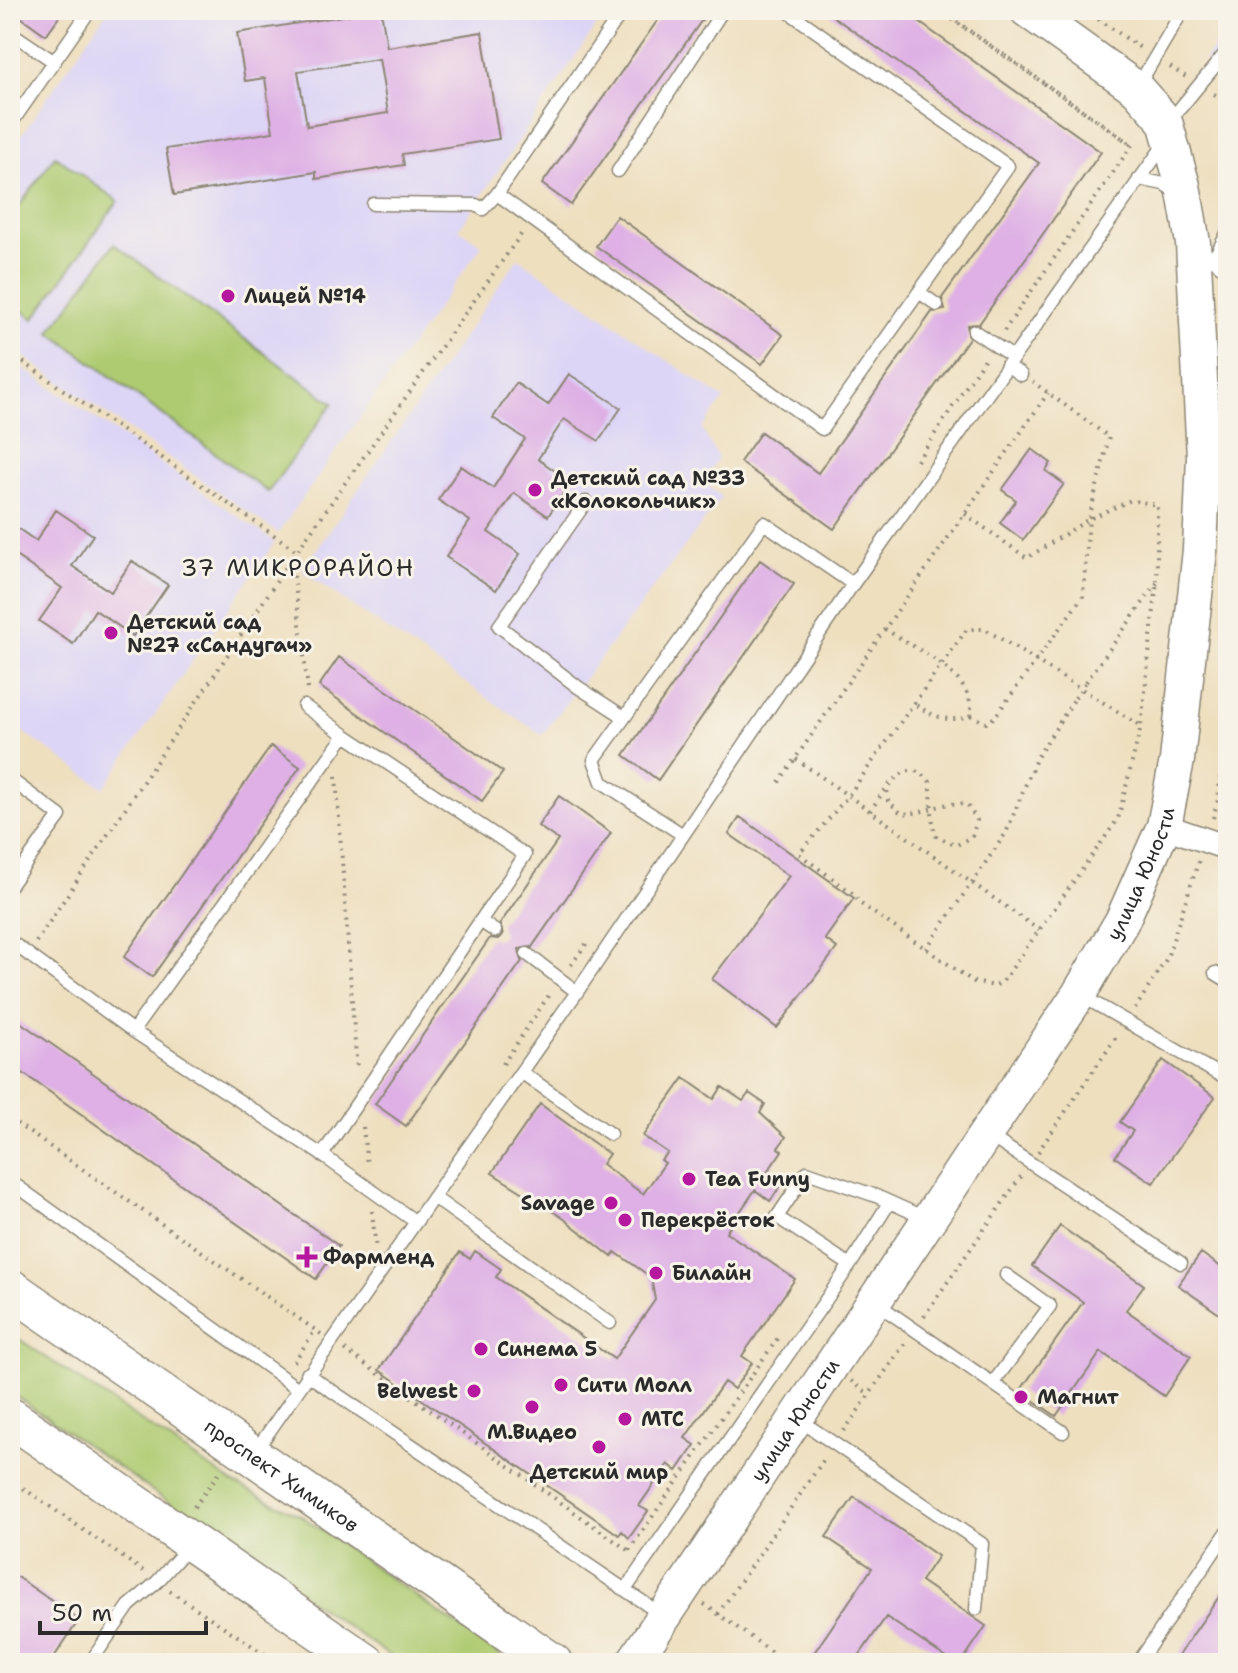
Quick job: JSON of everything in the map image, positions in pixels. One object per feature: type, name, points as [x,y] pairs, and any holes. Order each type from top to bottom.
[{"type":"main road","name":"проспект Химиков","points":[[15,1296],[553,1663]]},
{"type":"main road","points":[[10,1417],[366,1663]]},
{"type":"street","name":"улица Юности","points":[[633,1663],[1079,994],[1122,921],[1164,826],[1177,760],[1197,580],[1216,463],[1204,251],[1184,197],[1168,131],[1137,89],[1027,10]]},
{"type":"street","points":[[1164,826],[1228,848]]},
{"type":"lane","points":[[10,125],[90,10]]},
{"type":"lane","points":[[373,204],[476,205],[483,209],[497,194],[623,10]]},
{"type":"lane","points":[[618,171],[723,10]]},
{"type":"lane","points":[[497,194],[822,429],[1008,166],[786,10]]},
{"type":"lane","points":[[1137,89],[1152,56],[1183,10]]},
{"type":"lane","points":[[10,32],[53,61]]},
{"type":"lane","points":[[252,1456],[307,1374],[327,1338],[416,1222],[577,992],[853,584],[1139,179],[1168,131],[1228,50]]},
{"type":"lane","points":[[1139,179],[1164,184],[1184,197]]},
{"type":"lane","points":[[1228,232],[1204,251],[1228,272]]},
{"type":"lane","points":[[919,292],[937,305]]},
{"type":"lane","points":[[974,331],[1010,361],[1021,375]]},
{"type":"lane","points":[[586,502],[499,626],[578,687],[624,717]]},
{"type":"lane","points":[[683,835],[602,782],[594,760],[764,523],[853,584]]},
{"type":"lane","points":[[304,706],[525,855],[322,1155]]},
{"type":"lane","points":[[133,1031],[345,735]]},
{"type":"lane","points":[[10,779],[60,816],[10,885]]},
{"type":"lane","points":[[480,921],[495,931]]},
{"type":"lane","points":[[10,941],[133,1031],[322,1155],[416,1222]]},
{"type":"lane","points":[[527,954],[577,992]]},
{"type":"lane","points":[[1215,973],[1228,981]]},
{"type":"lane","points":[[1079,994],[1218,1074],[1228,1060]]},
{"type":"lane","points":[[521,1072],[610,1134]]},
{"type":"lane","points":[[986,1134],[1181,1263]]},
{"type":"lane","points":[[850,1265],[777,1217],[807,1172],[928,1220]]},
{"type":"lane","points":[[10,1181],[297,1388]]},
{"type":"lane","points":[[433,1197],[610,1323]]},
{"type":"lane","points":[[625,1590],[850,1265],[889,1203]]},
{"type":"lane","points":[[993,1383],[1050,1306],[1006,1275]]},
{"type":"lane","points":[[873,1302],[1063,1432]]},
{"type":"lane","points":[[307,1374],[625,1590],[673,1602]]},
{"type":"lane","points":[[795,1417],[982,1544],[976,1609]]},
{"type":"lane","points":[[1138,1663],[1228,1531]]},
{"type":"lane","points":[[90,1663],[129,1606],[157,1582],[192,1543]]},
{"type":"path","points":[[940,10],[1132,145],[940,10]]},
{"type":"path","points":[[28,954],[297,551],[533,218]]},
{"type":"path","points":[[10,353],[297,551]]},
{"type":"path","points":[[912,703],[941,719],[958,720],[971,715],[986,723],[995,717],[1083,596],[1089,519],[1109,437],[1021,375]]},
{"type":"path","points":[[779,782],[1048,393]]},
{"type":"path","points":[[965,514],[1027,558],[1089,519],[1131,500],[1157,505],[1157,583],[1141,726],[1118,819],[1003,981],[995,986],[974,982],[861,904],[851,892],[799,854],[848,796],[967,629],[977,626],[1141,726]]},
{"type":"path","points":[[292,560],[310,698],[317,716]]},
{"type":"path","points":[[926,949],[1006,833],[1036,759],[1086,682],[1157,583]]},
{"type":"path","points":[[885,629],[963,684],[972,703],[971,715]]},
{"type":"path","points":[[334,751],[359,1099],[377,1249],[369,1261]]},
{"type":"path","points":[[795,759],[1039,930]]},
{"type":"path","points":[[870,811],[887,788],[901,774],[909,771],[925,776],[931,789],[932,808],[933,829],[942,841],[957,845],[972,836],[977,820],[968,806],[952,803],[932,808],[915,814],[901,813],[888,801],[887,788]]},
{"type":"path","points":[[1219,783],[1228,786]]},
{"type":"path","points":[[10,1119],[644,1562]]},
{"type":"path","points":[[327,1338],[330,1322]]},
{"type":"path","points":[[673,1602],[787,1663]]},
{"type":"shaded area","name":"Лицей №14","points":[[108,10],[607,10],[459,229],[482,245],[278,533],[10,347],[10,152]]},
{"type":"shaded area","points":[[1228,27],[1228,77],[1204,61]]},
{"type":"shaded area","name":"Детский сад №33 «Колокольчик»","points":[[518,258],[724,399],[702,429],[718,458],[703,482],[722,497],[542,735],[302,571]]},
{"type":"shaded area","name":"Детский сад №27 «Сандугач»","points":[[10,359],[275,542],[104,788],[10,723]]},
{"type":"green space","points":[[55,156],[118,201],[34,319],[10,302],[10,219]]},
{"type":"green space","points":[[114,244],[333,403],[268,492],[50,332]]},
{"type":"green space","points":[[10,1333],[233,1483],[300,1515],[511,1663],[400,1663],[10,1392]]},
{"type":"building","points":[[11,10],[64,10],[46,35]]},
{"type":"building","points":[[349,10],[381,10],[387,47],[482,32],[499,139],[402,154],[404,165],[316,179],[316,172],[174,195],[166,149],[273,132],[265,78],[245,81],[237,33],[349,15]],"holes":[[[379,59],[388,113],[307,126],[298,71]]]},
{"type":"building","points":[[665,10],[709,10],[571,205],[542,184]]},
{"type":"building","points":[[824,10],[902,10],[1101,152],[979,324],[967,325],[969,338],[834,529],[740,462],[761,432],[818,473],[932,312],[945,310],[942,298],[1039,163]]},
{"type":"building","points":[[617,216],[783,335],[762,364],[596,246]]},
{"type":"building","points":[[569,374],[621,408],[599,441],[564,419],[538,459],[571,482],[548,516],[514,493],[488,532],[520,554],[496,590],[446,557],[470,521],[438,500],[461,466],[493,488],[525,439],[493,418],[516,383],[548,405]]},
{"type":"building","points":[[1032,449],[1051,463],[1046,471],[1064,484],[1023,540],[1000,523],[1016,500],[1002,490]]},
{"type":"building","points":[[56,510],[93,535],[72,566],[111,592],[132,561],[168,585],[133,636],[95,610],[73,644],[39,621],[62,588],[10,552],[10,523],[36,541]]},
{"type":"building","points":[[760,560],[794,584],[658,780],[624,755]]},
{"type":"building","points":[[339,657],[503,772],[482,801],[319,686]]},
{"type":"building","points":[[271,746],[300,767],[152,977],[124,957]]},
{"type":"building","points":[[559,796],[611,833],[532,947],[519,949],[522,961],[406,1126],[375,1104],[490,938],[498,939],[503,935],[500,924],[558,840],[538,826]]},
{"type":"building","points":[[740,817],[854,898],[825,939],[837,948],[777,1028],[712,979],[789,876],[729,834]]},
{"type":"building","points":[[10,1015],[339,1246],[316,1279],[10,1064]]},
{"type":"building","points":[[1163,1060],[1215,1097],[1153,1183],[1115,1157],[1133,1131],[1120,1122]]},
{"type":"building","name":"Сити Молл","points":[[684,1078],[714,1099],[722,1087],[743,1101],[749,1093],[765,1104],[760,1113],[786,1137],[778,1148],[782,1151],[766,1174],[782,1184],[770,1201],[755,1190],[726,1232],[795,1279],[742,1356],[752,1363],[734,1389],[724,1382],[685,1438],[695,1445],[677,1471],[668,1464],[639,1506],[648,1511],[629,1538],[622,1531],[619,1535],[379,1370],[460,1252],[470,1259],[475,1251],[501,1269],[496,1277],[614,1359],[655,1300],[651,1277],[615,1252],[612,1257],[563,1218],[492,1173],[540,1104],[609,1154],[602,1164],[643,1194],[665,1163],[661,1160],[668,1153],[643,1136]]},
{"type":"building","points":[[1060,1226],[1144,1285],[1126,1310],[1191,1356],[1164,1396],[1101,1352],[1056,1416],[1020,1391],[1083,1302],[1032,1266]]},
{"type":"building","points":[[1201,1253],[1228,1272],[1228,1320],[1178,1285]]},
{"type":"building","points":[[854,1497],[938,1556],[921,1581],[986,1626],[961,1663],[954,1663],[886,1617],[854,1663],[807,1663],[872,1568],[826,1537]]},
{"type":"building","points":[[10,1572],[79,1620],[50,1663],[10,1663]]},
{"type":"building","points":[[1228,1584],[1228,1650],[1219,1663],[1173,1663]]},
{"type":"place","name":"Лицей №14","points":[[228,296]]},
{"type":"place","name":"Детский сад №33 «Колокольчик»","points":[[535,490]]},
{"type":"place","name":"Детский сад №27 «Сандугач»","points":[[111,633]]},
{"type":"place","name":"Tea Funny","points":[[689,1179]]},
{"type":"place","name":"Savage","points":[[611,1203]]},
{"type":"place","name":"Перекрёсток","points":[[625,1220]]},
{"type":"place","name":"Фармленд","points":[[307,1257]]},
{"type":"place","name":"Билайн","points":[[656,1273]]},
{"type":"place","name":"Синема 5","points":[[481,1349]]},
{"type":"place","name":"Сити Молл","points":[[561,1385]]},
{"type":"place","name":"Belwest","points":[[474,1391]]},
{"type":"place","name":"Магнит","points":[[1021,1397]]},
{"type":"place","name":"М.Видео","points":[[532,1407]]},
{"type":"place","name":"МТС","points":[[625,1419]]},
{"type":"place","name":"Детский мир","points":[[599,1447]]},
{"type":"district","name":"37 МИКРОРАЙОН","points":[[298,568]]}]
